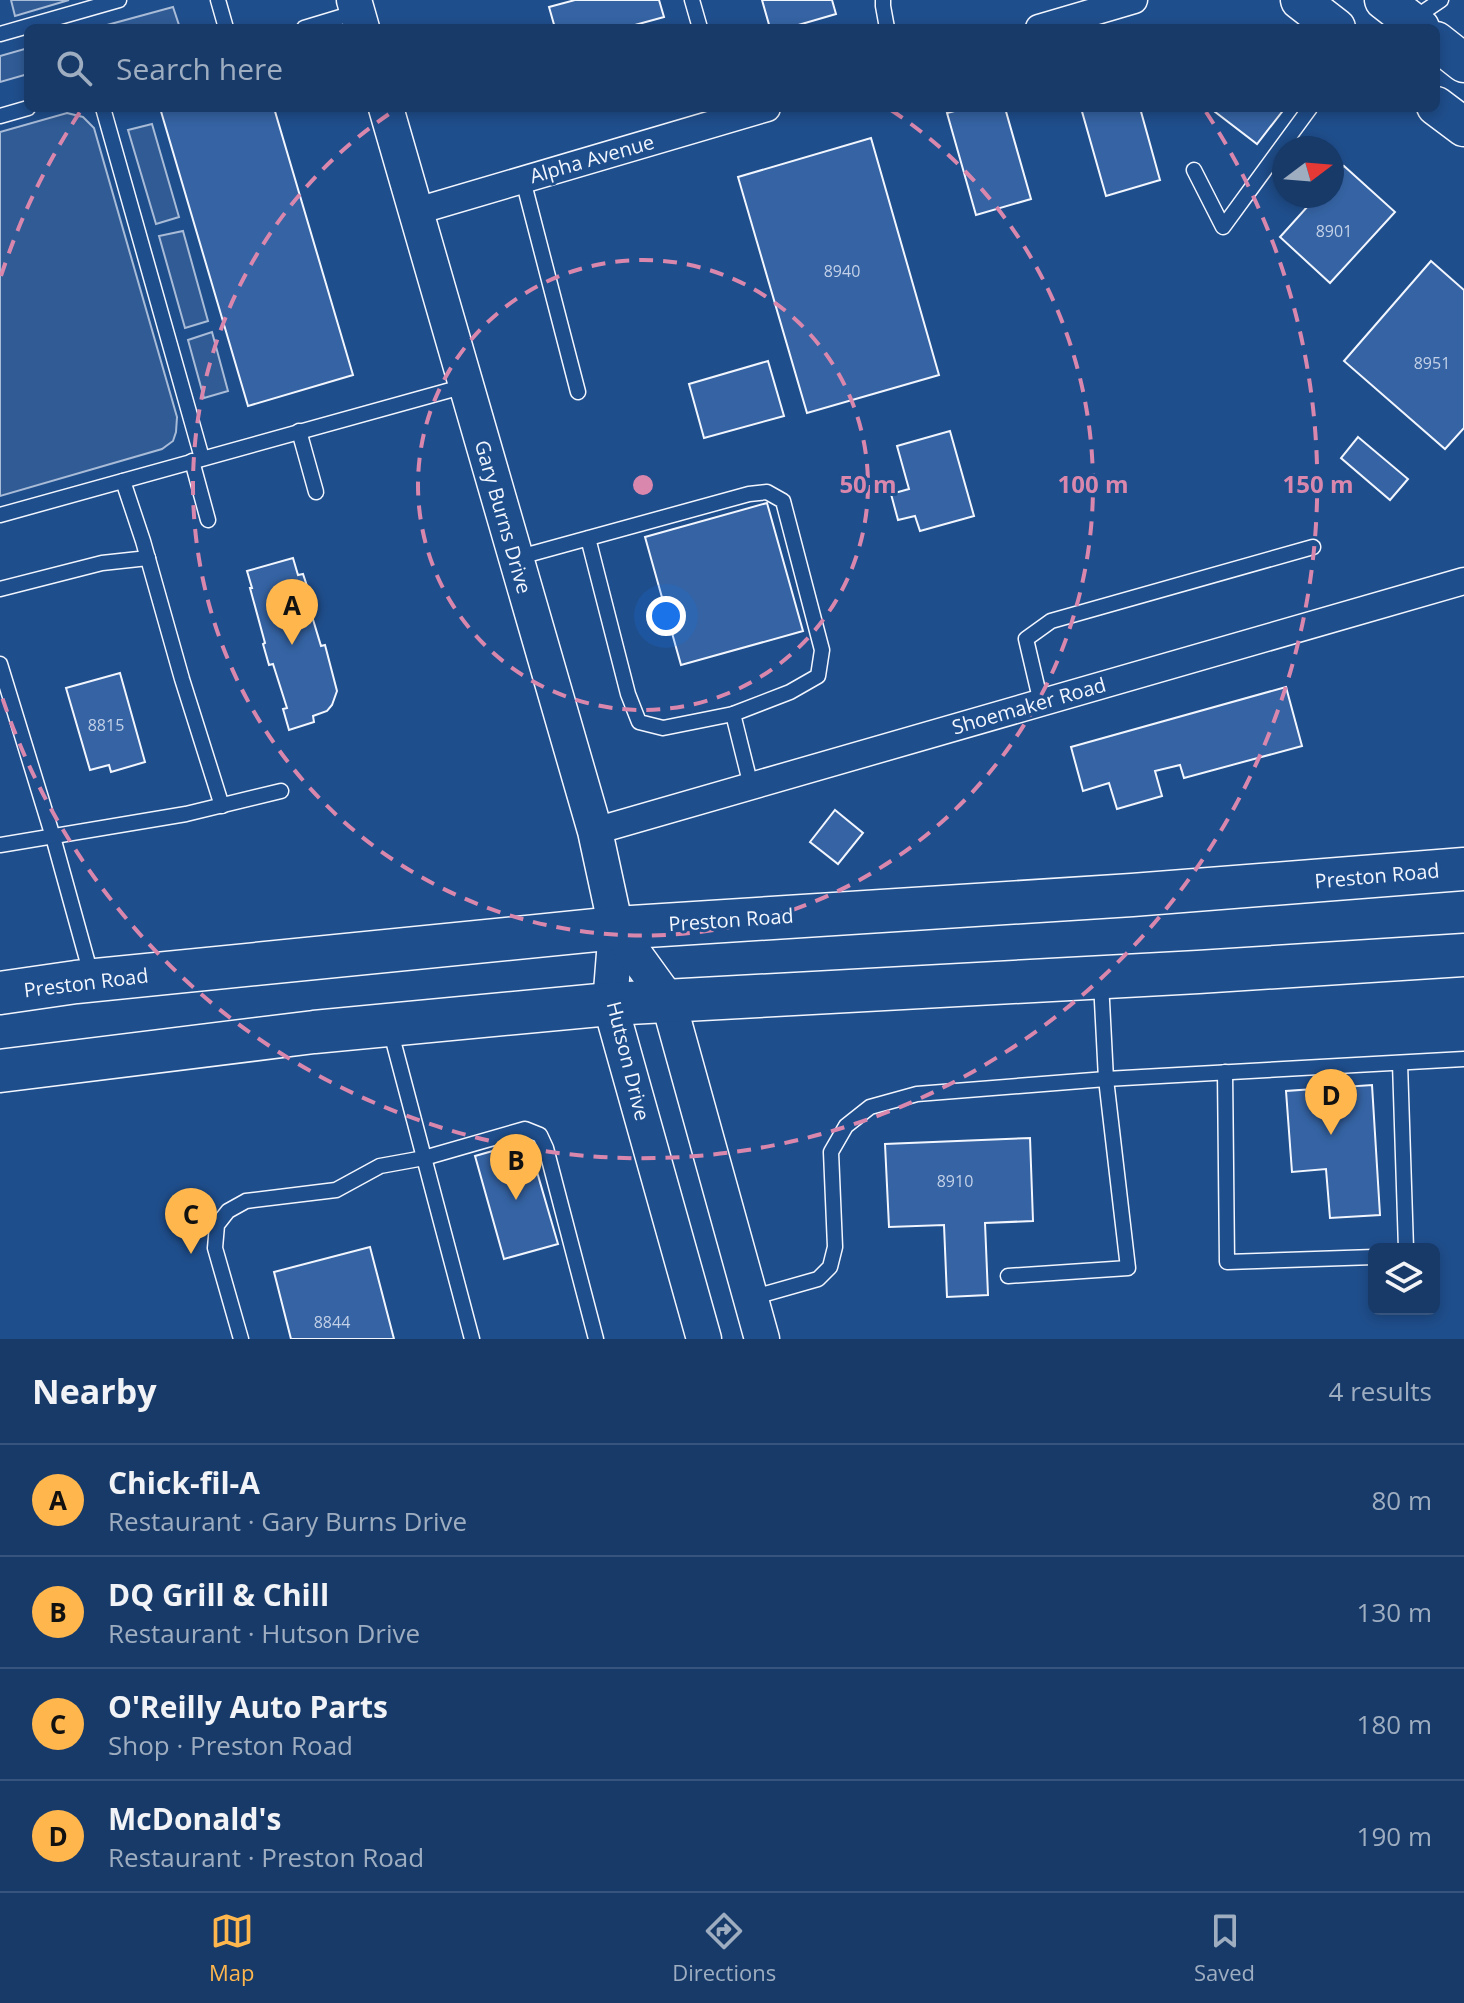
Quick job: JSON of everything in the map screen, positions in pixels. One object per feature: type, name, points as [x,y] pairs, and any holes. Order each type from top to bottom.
[{"type":"main road","points":[[1300,0],[1331,24]]},
{"type":"main road","points":[[1440,42],[1464,63]]},
{"type":"main road","points":[[1440,109],[1464,127]]},
{"type":"main road","name":"Preston Road","points":[[0,993],[616,928],[1132,895],[1464,869]]},
{"type":"main road","points":[[0,1071],[299,1033],[610,1004],[1464,955]]},
{"type":"street","points":[[1053,24],[1134,0]]},
{"type":"street","name":"Gary Burns Drive","points":[[387,112],[595,831],[616,928]]},
{"type":"street","name":"Alpha Avenue","points":[[417,211],[725,114]]},
{"type":"street","name":"Shoemaker Road","points":[[595,831],[1464,581]]},
{"type":"street","points":[[616,928],[668,1000],[762,1339]]},
{"type":"street","name":"Hutson Drive","points":[[616,928],[610,1004],[704,1339]]},
{"type":"lane","points":[[35,24],[119,0]]},
{"type":"lane","points":[[218,0],[225,24]]},
{"type":"lane","points":[[692,0],[699,24]]},
{"type":"lane","points":[[883,0],[886,24]]},
{"type":"lane","points":[[318,24],[358,13]]},
{"type":"lane","points":[[0,34],[24,27]]},
{"type":"lane","points":[[0,116],[24,109]]},
{"type":"lane","points":[[104,112],[197,460],[208,520]]},
{"type":"lane","points":[[1194,170],[1223,227],[1307,112]]},
{"type":"lane","points":[[523,180],[578,392]]},
{"type":"lane","points":[[0,515],[465,385]]},
{"type":"lane","points":[[299,431],[316,492]]},
{"type":"lane","points":[[123,481],[222,806]]},
{"type":"lane","points":[[515,558],[588,538],[749,494],[767,492],[783,501],[822,650],[818,676],[790,692],[733,714],[663,728],[639,722],[628,694],[588,538]]},
{"type":"lane","points":[[1041,703],[1026,639],[1051,621],[1313,547]]},
{"type":"lane","points":[[0,589],[102,563],[148,558]]},
{"type":"lane","points":[[0,664],[53,837],[92,981]]},
{"type":"lane","points":[[733,714],[751,786]]},
{"type":"lane","points":[[0,845],[172,817],[281,791]]},
{"type":"lane","points":[[1008,1276],[1128,1268],[1106,1079],[1101,977]]},
{"type":"lane","points":[[389,1025],[472,1339]]},
{"type":"lane","points":[[751,1298],[818,1279],[830,1267],[835,1247],[831,1152],[846,1126],[870,1107],[917,1094],[1106,1079],[1464,1059]]},
{"type":"lane","points":[[1400,1063],[1406,1243]]},
{"type":"lane","points":[[1225,1072],[1227,1262],[1368,1257]]},
{"type":"lane","points":[[241,1339],[215,1248],[217,1225],[228,1211],[246,1201],[336,1190],[380,1166],[424,1158],[525,1129],[540,1135],[546,1148],[596,1339]]},
{"type":"shaded area","points":[[11,0],[69,0],[15,16]]},
{"type":"shaded area","points":[[173,7],[179,24],[111,24]]},
{"type":"shaded area","points":[[24,49],[24,75],[0,82],[0,56]]},
{"type":"shaded area","points":[[67,113],[83,117],[94,128],[177,417],[176,432],[173,441],[162,449],[0,496],[0,132]]},
{"type":"shaded area","points":[[152,124],[179,217],[156,224],[128,130]]},
{"type":"shaded area","points":[[183,231],[208,321],[185,328],[159,236]]},
{"type":"shaded area","points":[[212,332],[228,391],[204,398],[188,340]]},
{"type":"building","points":[[575,0],[659,0],[664,17],[639,24],[554,24],[549,7]]},
{"type":"building","points":[[762,0],[832,0],[836,14],[802,24],[769,24]]},
{"type":"building","points":[[161,112],[275,112],[353,375],[248,406]]},
{"type":"building","points":[[1006,112],[1031,199],[976,215],[947,113]]},
{"type":"building","points":[[1082,112],[1141,112],[1160,180],[1106,196]]},
{"type":"building","points":[[1215,112],[1282,112],[1257,144]]},
{"type":"building","points":[[871,138],[939,375],[807,413],[738,177]]},
{"type":"building","points":[[1344,166],[1395,212],[1330,283],[1280,237],[1306,208],[1344,208]]},
{"type":"building","points":[[1431,261],[1464,290],[1464,428],[1445,449],[1344,361]]},
{"type":"building","points":[[768,361],[784,416],[704,438],[689,384]]},
{"type":"building","points":[[950,431],[974,516],[920,531],[915,516],[898,520],[891,494],[909,489],[897,446]]},
{"type":"building","points":[[1358,437],[1408,479],[1390,500],[1341,458]]},
{"type":"building","points":[[767,503],[803,631],[681,665],[645,537]]},
{"type":"building","points":[[293,558],[298,575],[303,574],[309,592],[305,593],[321,646],[325,645],[337,691],[327,711],[313,716],[314,722],[289,730],[283,709],[287,708],[273,664],[269,665],[247,571]]},
{"type":"building","points":[[120,673],[145,762],[111,772],[109,765],[90,770],[66,688]]},
{"type":"building","points":[[1286,687],[1302,746],[1184,778],[1180,765],[1155,771],[1162,796],[1117,809],[1109,783],[1083,791],[1071,747]]},
{"type":"building","points":[[835,810],[863,833],[838,864],[810,842]]},
{"type":"building","points":[[1372,1085],[1380,1215],[1330,1218],[1326,1169],[1292,1172],[1286,1091]]},
{"type":"building","points":[[1030,1138],[1033,1221],[985,1223],[988,1295],[947,1297],[944,1225],[889,1227],[885,1144]]},
{"type":"building","points":[[528,1141],[558,1244],[504,1259],[475,1156]]},
{"type":"building","points":[[370,1247],[394,1339],[291,1339],[274,1272]]},
{"type":"place","name":"Chick-fil-A","points":[[292,645]]},
{"type":"place","name":"McDonald's","points":[[1331,1135]]},
{"type":"place","name":"DQ Grill & Chill","points":[[516,1200]]},
{"type":"place","name":"O'Reilly Auto Parts","points":[[191,1254]]}]
